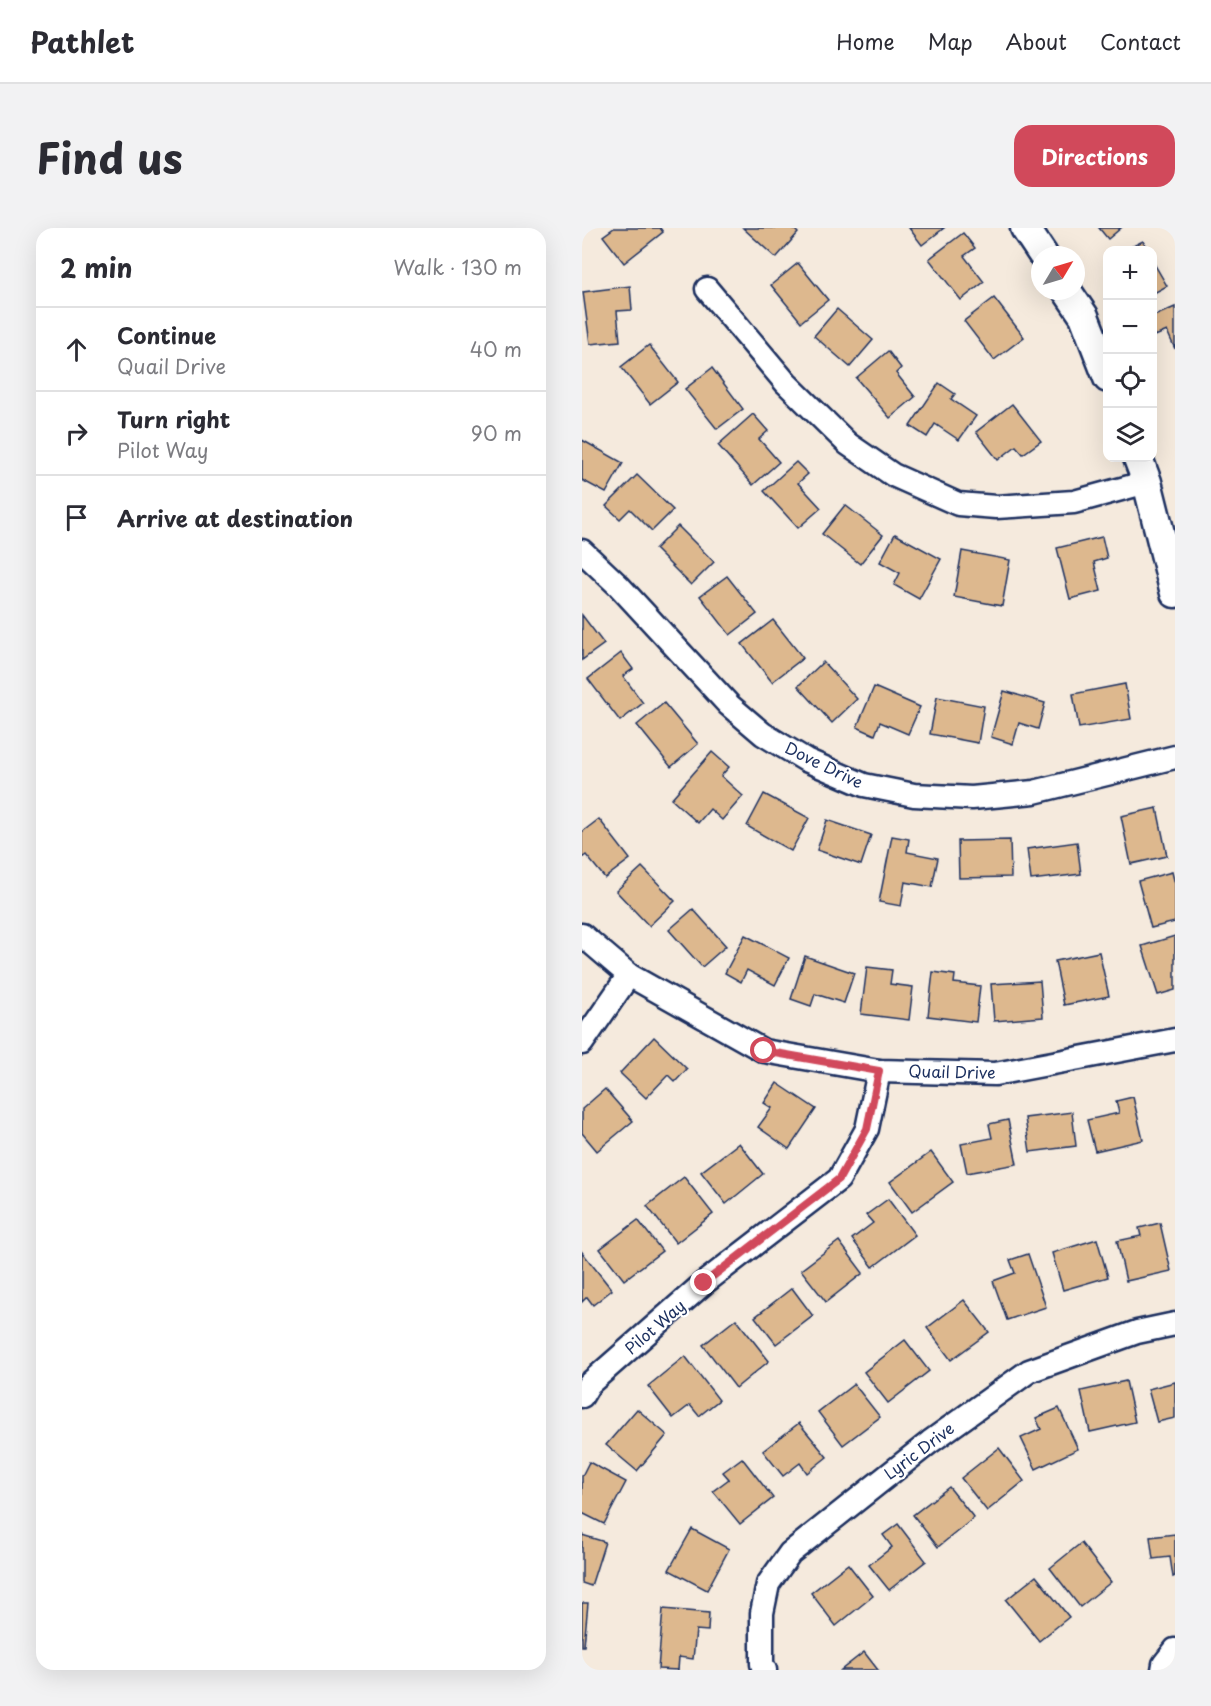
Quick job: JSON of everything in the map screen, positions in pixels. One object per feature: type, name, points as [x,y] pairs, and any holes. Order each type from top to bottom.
[{"type":"street","points":[[1024,228],[1037,246]]},
{"type":"street","points":[[707,289],[786,383],[848,444],[893,475],[958,504],[996,507],[1074,502],[1143,470],[1175,593]]},
{"type":"street","points":[[1073,300],[1084,316],[1103,367]]},
{"type":"street","name":"Dove Drive","points":[[582,551],[619,586],[729,705],[763,734],[806,760],[864,786],[914,795],[972,798],[1034,792],[1175,757]]},
{"type":"street","name":"Quail Drive","points":[[582,935],[629,975],[764,1051],[879,1071],[995,1074],[1175,1040]]},
{"type":"street","points":[[582,1042],[629,975]]},
{"type":"street","name":"Pilot Way","points":[[582,1396],[589,1384],[704,1283],[839,1179],[867,1129],[879,1071]]},
{"type":"street","name":"Lyric Drive","points":[[765,1670],[762,1664],[762,1613],[768,1584],[790,1553],[930,1442],[1029,1371],[1137,1332],[1175,1324]]},
{"type":"street","points":[[1163,1670],[1164,1664],[1175,1650]]},
{"type":"building","points":[[614,228],[660,228],[663,232],[624,263],[603,236]]},
{"type":"building","points":[[743,228],[793,228],[798,233],[776,258]]},
{"type":"building","points":[[909,228],[944,228],[922,245]]},
{"type":"building","points":[[1099,228],[1121,228],[1108,239]]},
{"type":"building","points":[[963,233],[975,248],[964,256],[984,282],[961,300],[929,259]]},
{"type":"building","points":[[1143,241],[1146,246],[1133,246]]},
{"type":"building","points":[[798,263],[828,300],[801,322],[771,285]]},
{"type":"building","points":[[1157,269],[1167,286],[1157,291]]},
{"type":"building","points":[[630,286],[632,310],[617,311],[620,341],[590,344],[583,292]]},
{"type":"building","points":[[994,298],[1024,337],[994,360],[964,321]]},
{"type":"building","points":[[1175,307],[1175,349],[1167,331],[1157,335],[1157,315]]},
{"type":"building","points":[[837,309],[873,340],[850,367],[814,336]]},
{"type":"building","points":[[649,345],[678,382],[650,404],[621,367]]},
{"type":"building","points":[[888,351],[901,368],[896,373],[915,397],[890,418],[856,378]]},
{"type":"building","points":[[712,368],[743,409],[717,429],[685,389]]},
{"type":"building","points":[[939,383],[955,394],[951,399],[976,416],[959,440],[935,424],[927,437],[910,426]]},
{"type":"building","points":[[1012,404],[1041,441],[1023,454],[1016,446],[998,460],[976,432]]},
{"type":"building","points":[[753,414],[768,431],[759,439],[779,462],[753,485],[718,445]]},
{"type":"building","points":[[582,440],[623,463],[606,493],[582,480]]},
{"type":"building","points":[[796,462],[808,474],[798,483],[821,508],[798,528],[764,491]]},
{"type":"building","points":[[637,475],[673,510],[652,531],[630,509],[620,519],[606,506]]},
{"type":"building","points":[[845,505],[883,535],[860,564],[822,534]]},
{"type":"building","points":[[678,526],[714,562],[691,585],[655,549]]},
{"type":"building","points":[[895,534],[941,559],[919,599],[894,585],[900,573],[880,562]]},
{"type":"building","points":[[1102,537],[1107,558],[1094,562],[1101,591],[1070,599],[1057,548]]},
{"type":"building","points":[[962,551],[1010,560],[1002,606],[954,597]]},
{"type":"building","points":[[727,576],[757,614],[730,635],[700,596]]},
{"type":"building","points":[[582,615],[604,644],[582,660]]},
{"type":"building","points":[[773,620],[803,658],[772,682],[742,644]]},
{"type":"building","points":[[621,653],[633,669],[623,676],[643,703],[620,721],[588,679]]},
{"type":"building","points":[[823,662],[857,699],[832,723],[798,686]]},
{"type":"building","points":[[1125,684],[1131,719],[1079,728],[1073,694]]},
{"type":"building","points":[[874,687],[920,707],[908,734],[880,722],[875,735],[857,727]]},
{"type":"building","points":[[1004,691],[1045,703],[1038,729],[1019,723],[1013,744],[991,737]]},
{"type":"building","points":[[937,697],[984,706],[978,743],[930,734]]},
{"type":"building","points":[[664,703],[698,744],[671,767],[637,725]]},
{"type":"building","points":[[712,752],[729,767],[721,776],[743,796],[722,820],[710,809],[698,823],[671,799]]},
{"type":"building","points":[[764,794],[809,818],[791,851],[747,826]]},
{"type":"building","points":[[1157,808],[1167,856],[1131,864],[1121,816]]},
{"type":"building","points":[[599,819],[630,859],[605,878],[586,855],[582,858],[582,832]]},
{"type":"building","points":[[827,820],[871,835],[861,865],[817,850]]},
{"type":"building","points":[[892,836],[909,839],[907,852],[938,858],[932,887],[905,882],[901,906],[879,902]]},
{"type":"building","points":[[1010,840],[1011,877],[959,878],[958,841]]},
{"type":"building","points":[[1077,842],[1081,874],[1031,880],[1027,849]]},
{"type":"building","points":[[642,867],[675,901],[649,926],[616,891]]},
{"type":"building","points":[[1172,872],[1175,884],[1175,922],[1151,928],[1138,881]]},
{"type":"building","points":[[693,909],[726,946],[702,967],[669,930]]},
{"type":"building","points":[[745,935],[789,958],[775,985],[747,970],[741,982],[725,973]]},
{"type":"building","points":[[1175,936],[1175,990],[1158,995],[1142,946]]},
{"type":"building","points":[[1099,952],[1109,996],[1064,1005],[1055,961]]},
{"type":"building","points":[[805,956],[854,973],[844,1003],[815,994],[811,1006],[791,999]]},
{"type":"building","points":[[867,967],[892,970],[890,984],[913,987],[909,1020],[861,1014]]},
{"type":"building","points":[[933,972],[955,975],[954,983],[980,986],[976,1022],[928,1016]]},
{"type":"building","points":[[1040,981],[1043,1017],[994,1021],[991,984]]},
{"type":"building","points":[[654,1037],[687,1069],[675,1082],[668,1075],[646,1098],[620,1073]]},
{"type":"building","points":[[777,1083],[816,1109],[789,1149],[758,1127],[772,1108],[764,1103]]},
{"type":"building","points":[[605,1089],[633,1121],[597,1151],[582,1133],[582,1109]]},
{"type":"building","points":[[1133,1097],[1143,1140],[1095,1151],[1087,1120],[1119,1113],[1116,1101]]},
{"type":"building","points":[[1072,1112],[1076,1146],[1030,1152],[1025,1118]]},
{"type":"building","points":[[1008,1120],[1017,1164],[967,1173],[961,1144],[992,1138],[989,1124]]},
{"type":"building","points":[[739,1143],[763,1174],[726,1204],[701,1172]]},
{"type":"building","points":[[931,1152],[953,1182],[912,1212],[890,1182]]},
{"type":"building","points":[[684,1177],[713,1214],[676,1243],[647,1206]]},
{"type":"building","points":[[888,1199],[915,1235],[873,1267],[852,1239],[873,1223],[866,1215]]},
{"type":"building","points":[[638,1220],[662,1251],[624,1280],[600,1249]]},
{"type":"building","points":[[1160,1223],[1171,1271],[1126,1281],[1117,1241],[1141,1236],[1139,1228]]},
{"type":"building","points":[[1097,1239],[1108,1277],[1063,1290],[1052,1253]]},
{"type":"building","points":[[839,1241],[863,1273],[826,1302],[801,1270]]},
{"type":"building","points":[[582,1252],[612,1290],[593,1305],[587,1297],[582,1302]]},
{"type":"building","points":[[1028,1254],[1046,1307],[1007,1320],[993,1281],[1015,1273],[1010,1260]]},
{"type":"building","points":[[792,1288],[813,1316],[776,1344],[755,1317]]},
{"type":"building","points":[[964,1300],[989,1332],[951,1360],[927,1328]]},
{"type":"building","points":[[736,1319],[769,1361],[736,1388],[703,1345]]},
{"type":"building","points":[[905,1340],[929,1371],[888,1403],[864,1372]]},
{"type":"building","points":[[685,1356],[719,1400],[699,1416],[690,1405],[673,1418],[648,1386]]},
{"type":"building","points":[[1126,1381],[1135,1422],[1090,1432],[1081,1391]]},
{"type":"building","points":[[1175,1382],[1175,1418],[1157,1422],[1148,1389]]},
{"type":"building","points":[[854,1384],[880,1417],[843,1445],[818,1412]]},
{"type":"building","points":[[1059,1408],[1078,1449],[1036,1469],[1021,1438],[1041,1429],[1036,1418]]},
{"type":"building","points":[[637,1409],[667,1435],[637,1471],[606,1445]]},
{"type":"building","points":[[799,1423],[827,1457],[807,1473],[800,1463],[783,1476],[763,1451]]},
{"type":"building","points":[[999,1448],[1024,1481],[987,1511],[961,1478]]},
{"type":"building","points":[[742,1458],[773,1498],[740,1524],[713,1491],[729,1479],[723,1472]]},
{"type":"building","points":[[589,1462],[626,1482],[604,1524],[582,1513],[582,1476]]},
{"type":"building","points":[[949,1487],[974,1518],[938,1547],[913,1515]]},
{"type":"building","points":[[898,1524],[926,1561],[889,1590],[869,1565],[892,1547],[883,1535]]},
{"type":"building","points":[[692,1529],[729,1549],[707,1590],[669,1570]]},
{"type":"building","points":[[1175,1534],[1175,1576],[1173,1577],[1170,1557],[1153,1559],[1150,1537]]},
{"type":"building","points":[[582,1535],[605,1542],[591,1586],[582,1583]]},
{"type":"building","points":[[1081,1543],[1111,1582],[1080,1607],[1050,1568]]},
{"type":"building","points":[[848,1564],[873,1596],[836,1626],[811,1593]]},
{"type":"building","points":[[1036,1576],[1069,1617],[1039,1641],[1006,1600]]},
{"type":"building","points":[[582,1603],[588,1603],[584,1646],[582,1646]]},
{"type":"building","points":[[663,1609],[709,1613],[708,1631],[696,1630],[693,1659],[679,1657],[678,1670],[658,1669]]},
{"type":"building","points":[[864,1652],[878,1670],[841,1670]]},
{"type":"route","points":[[704,1283],[839,1179],[867,1129],[879,1071],[764,1051]]}]
